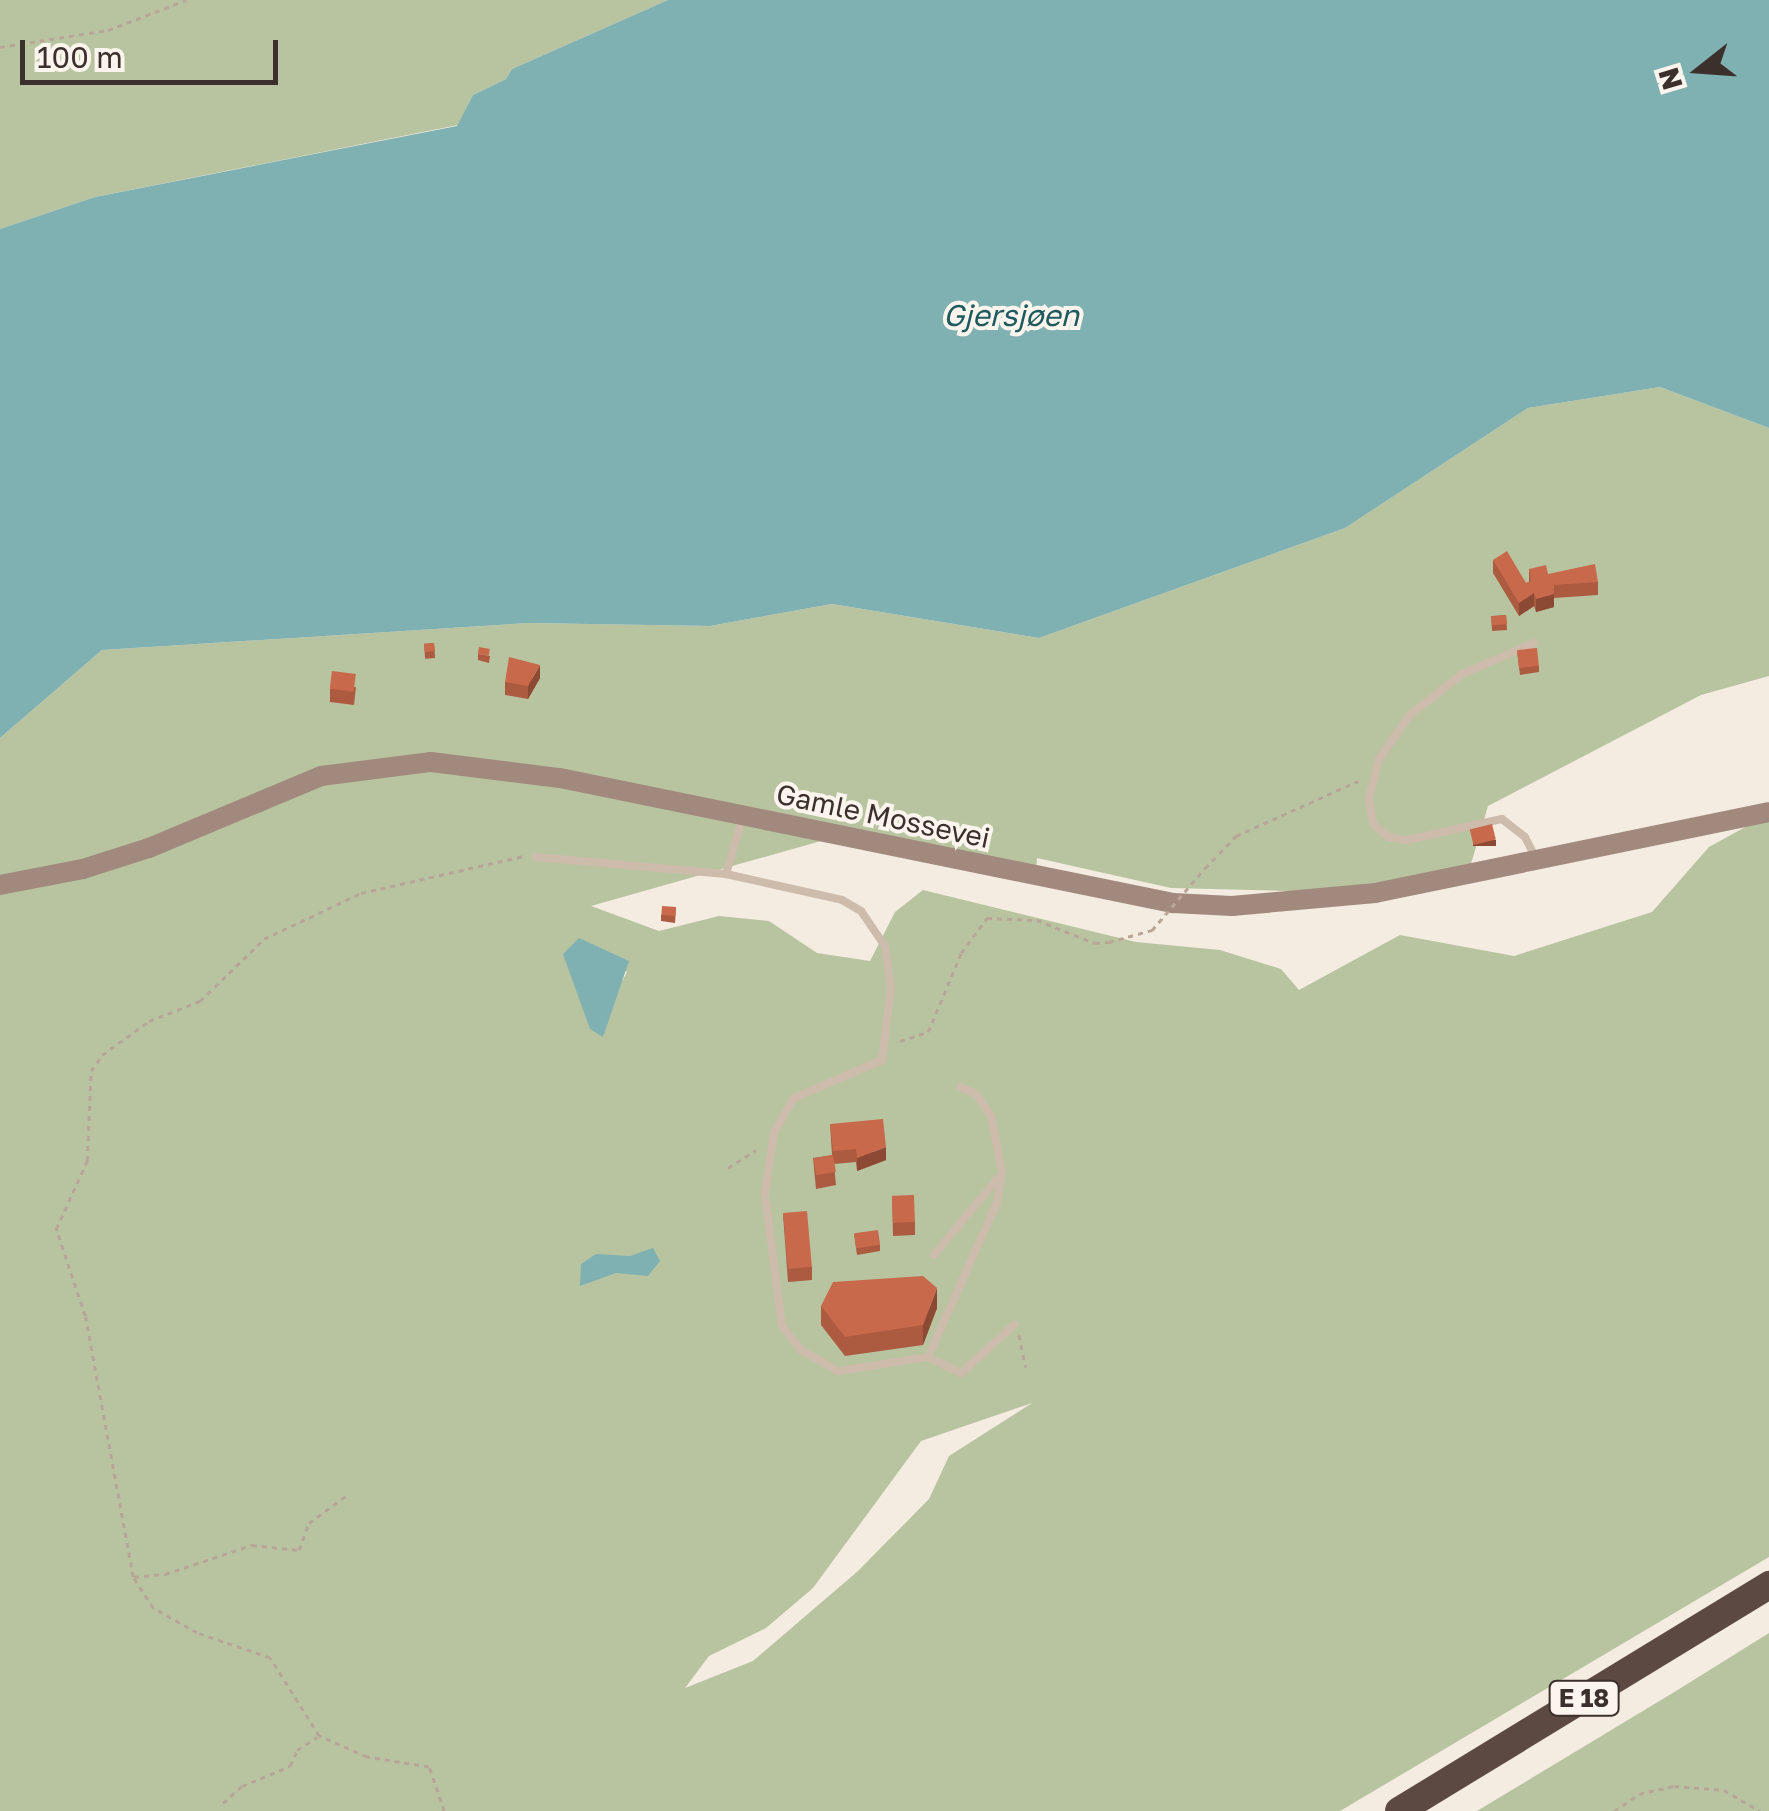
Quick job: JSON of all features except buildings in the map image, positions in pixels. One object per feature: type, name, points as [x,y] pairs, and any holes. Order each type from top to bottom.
[{"type":"highway","name":"E 18","points":[[1399,1811],[1769,1585]]},
{"type":"highway","name":"E 18","points":[[1426,1811],[1769,1602]]},
{"type":"main road","name":"Gamle Mossevei","points":[[0,885],[83,870],[321,776],[369,765],[486,766],[1173,902],[1232,906],[1375,892],[1769,812]]},
{"type":"lane","points":[[1534,643],[1436,691],[1392,736],[1373,774],[1372,819],[1388,837],[1407,840],[1502,819],[1525,837],[1536,861]]},
{"type":"lane","points":[[726,874],[743,815]]},
{"type":"lane","points":[[536,857],[726,874],[842,900],[861,910],[885,946],[891,988],[882,1060],[794,1098],[774,1132],[766,1194],[787,1338],[838,1370],[928,1358],[961,1373],[972,1369],[1014,1324]]},
{"type":"lane","points":[[928,1358],[990,1219],[1002,1172],[991,1116],[976,1094],[960,1087]]},
{"type":"lane","points":[[934,1255],[1002,1172]]},
{"type":"path","points":[[0,47],[108,30],[186,0]]},
{"type":"path","points":[[884,1046],[928,1032],[961,953],[987,918],[1037,920],[1110,942],[1152,930],[1236,836],[1373,774]]},
{"type":"path","points":[[444,1811],[429,1767],[368,1757],[318,1736],[270,1658],[197,1633],[153,1608],[132,1577],[85,1316],[56,1229],[92,1137],[91,1071],[102,1055],[149,1021],[200,1001],[264,939],[361,893],[488,860],[536,857]]},
{"type":"path","points":[[728,1168],[763,1147],[774,1132]]},
{"type":"path","points":[[1014,1324],[1026,1367]]},
{"type":"path","points":[[132,1577],[165,1574],[252,1545],[299,1550],[309,1523],[346,1494]]},
{"type":"path","points":[[223,1803],[242,1786],[290,1766],[297,1750],[318,1736]]},
{"type":"path","points":[[1614,1811],[1639,1794],[1674,1786],[1724,1790],[1760,1811]]},
{"type":"green space","points":[[0,0],[668,0],[512,69],[506,79],[473,95],[458,125],[95,197],[0,229]]},
{"type":"green space","points":[[1660,387],[1769,428],[1769,676],[1701,695],[1488,806],[1468,874],[1375,893],[1171,888],[1037,858],[1036,875],[842,835],[591,906],[659,931],[719,916],[769,921],[817,953],[870,961],[895,912],[923,890],[1136,942],[1220,950],[1281,969],[1299,990],[1400,935],[1514,956],[1652,912],[1709,847],[1769,814],[1769,1557],[1340,1811],[0,1811],[0,738],[102,650],[529,623],[710,626],[832,604],[1039,638],[1345,528],[1528,408]],"holes":[[[578,939],[627,972],[610,1004],[603,1037]],[[1032,1403],[949,1456],[929,1499],[858,1571],[753,1661],[685,1688],[709,1656],[766,1628],[813,1588],[921,1441]]]},
{"type":"green space","points":[[1769,1633],[1769,1811],[1477,1811],[1676,1691]]},
{"type":"water","name":"Gjersjøen","points":[[668,0],[1769,0],[1769,428],[1660,387],[1528,408],[1345,528],[1039,638],[832,604],[710,626],[529,623],[102,650],[0,738],[0,229],[95,197],[457,126],[473,95],[506,79],[512,69]]},
{"type":"water","points":[[579,938],[629,961],[603,1037],[590,1029],[563,954]]},
{"type":"water","points":[[653,1248],[660,1261],[648,1276],[616,1273],[580,1286],[581,1264],[596,1254],[630,1256]]}]
